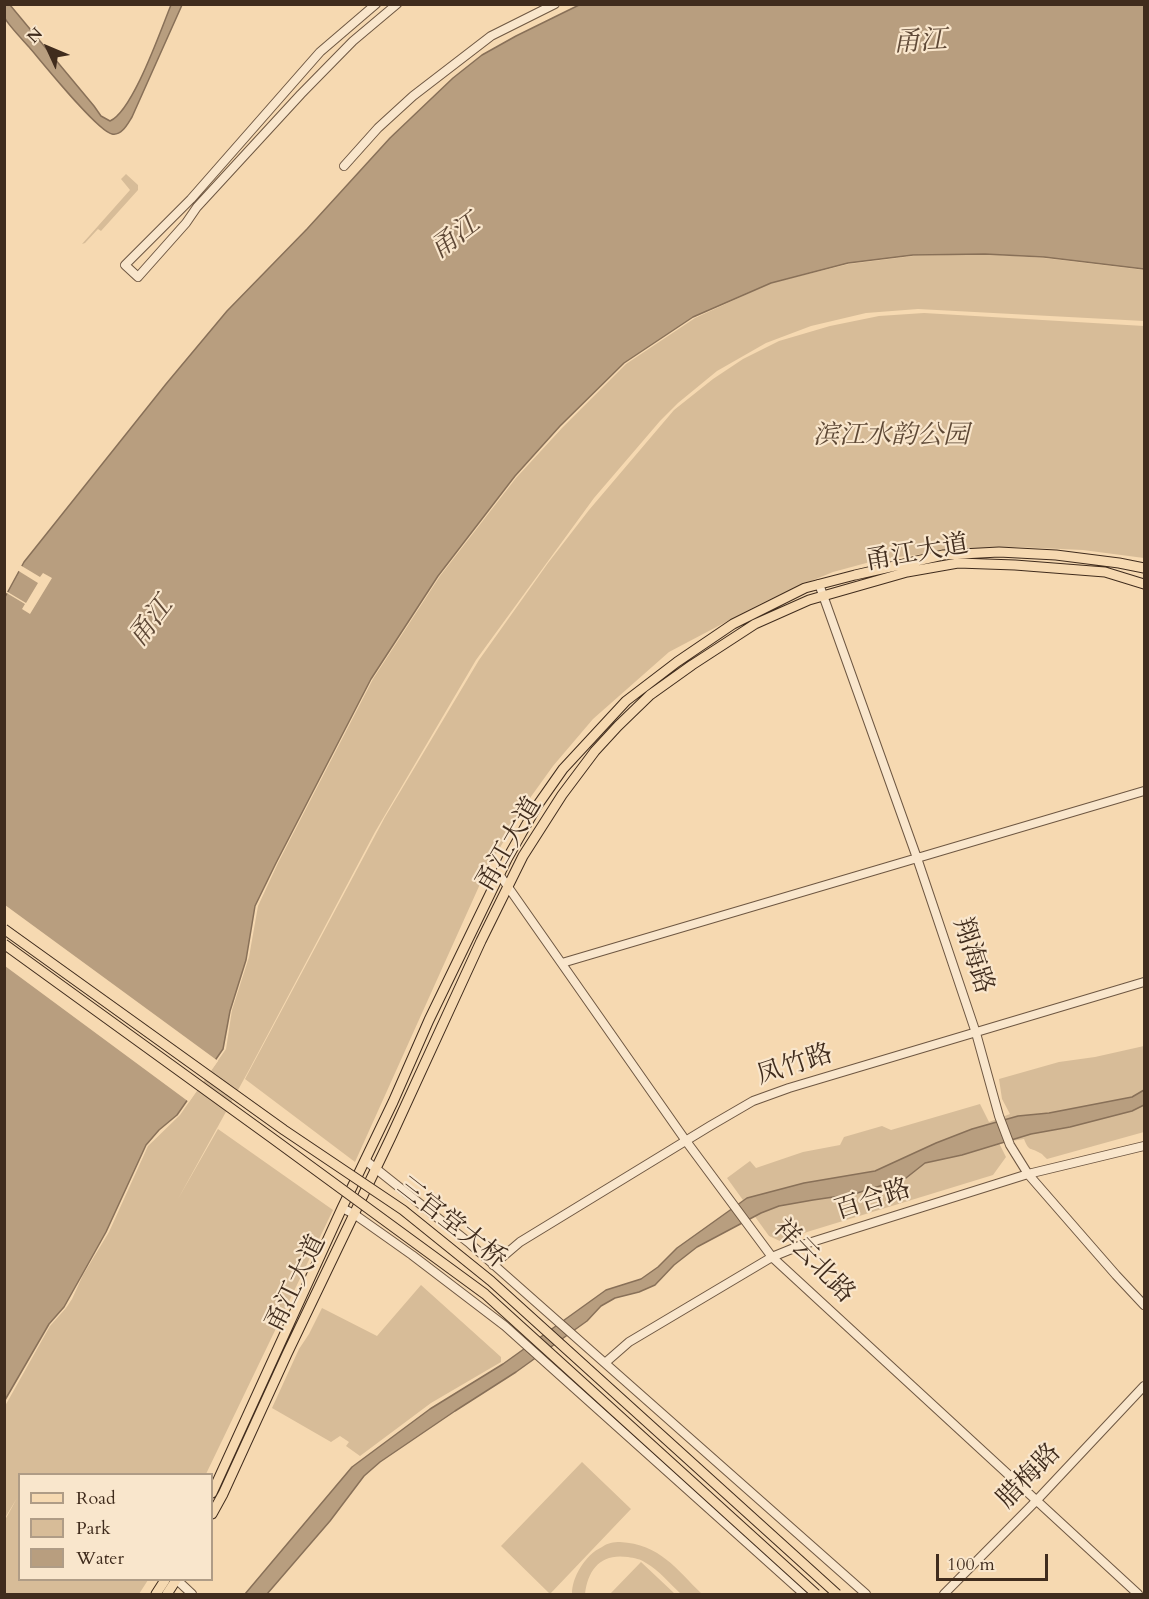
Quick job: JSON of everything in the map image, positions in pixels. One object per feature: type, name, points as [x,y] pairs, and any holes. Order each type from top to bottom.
[{"type":"main road","name":"甬江大道","points":[[213,1491],[457,960],[507,859],[537,806],[563,769],[626,701],[677,662],[733,624],[805,588],[819,584],[943,555],[999,552],[1056,555],[1144,568]]},
{"type":"main road","name":"甬江大道","points":[[213,1512],[523,856],[562,795],[595,752],[650,695],[755,624],[809,600],[907,572],[958,563],[1015,565],[1106,572],[1144,585]]},
{"type":"main road","name":"三官堂大桥","points":[[4,929],[284,1130],[403,1210],[491,1281],[837,1594]]},
{"type":"main road","name":"三官堂大桥","points":[[4,944],[485,1294],[816,1594]]},
{"type":"main road","points":[[156,1594],[164,1581]]},
{"type":"main road","points":[[167,1594],[175,1581]]},
{"type":"street","points":[[376,4],[320,52],[191,199],[125,265],[138,277],[186,224],[197,207],[301,94],[353,41],[397,4]]},
{"type":"street","points":[[344,166],[378,128],[413,96],[491,36],[555,4]]},
{"type":"street","name":"翔海路","points":[[819,584],[917,858],[976,1033],[999,1116],[1010,1145],[1028,1174],[1144,1305]]},
{"type":"street","points":[[561,963],[1144,790]]},
{"type":"street","name":"祥云北路","points":[[500,874],[686,1141],[772,1257],[1138,1594]]},
{"type":"street","name":"凤竹路","points":[[493,1264],[520,1242],[753,1101],[1144,982]]},
{"type":"street","name":"百合路","points":[[605,1364],[629,1342],[772,1257],[799,1246],[1028,1174],[1144,1146]]},
{"type":"street","points":[[365,1160],[468,1242],[866,1594]]},
{"type":"street","points":[[342,1208],[412,1255],[505,1326],[804,1594]]},
{"type":"street","name":"腊梅路","points":[[944,1594],[1036,1501],[1144,1386]]},
{"type":"street","points":[[177,1581],[192,1594]]},
{"type":"green space","points":[[126,174],[138,185],[138,190],[101,231],[98,229],[82,244],[130,190],[121,179]]},
{"type":"green space","points":[[985,254],[1044,258],[1144,270],[1144,321],[918,309],[866,313],[811,326],[766,343],[717,371],[660,421],[594,498],[476,660],[375,832],[178,1199],[218,1129],[333,1210],[206,1473],[18,1473],[18,1581],[147,1581],[139,1594],[5,1594],[5,1520],[17,1498],[5,1518],[5,1406],[50,1326],[72,1299],[83,1275],[109,1232],[148,1146],[180,1115],[226,1049],[232,1010],[249,957],[258,906],[373,679],[440,576],[516,478],[626,364],[695,318],[771,283],[849,264],[913,256]]},
{"type":"green space","name":"滨江水韵公园","points":[[924,313],[1144,326],[1144,558],[1083,550],[1017,547],[958,550],[881,559],[833,572],[794,588],[669,652],[593,719],[553,766],[525,805],[485,873],[355,1162],[245,1079],[385,817],[479,660],[589,510],[674,410],[743,359],[779,341],[830,326],[879,316]]},
{"type":"green space","points":[[1144,1046],[1144,1132],[1047,1159],[1041,1153],[1029,1148],[1024,1139],[999,1143],[1006,1157],[993,1175],[807,1232],[782,1242],[769,1236],[727,1178],[750,1161],[756,1168],[803,1152],[840,1145],[844,1137],[882,1126],[891,1130],[980,1104],[989,1122],[1010,1114],[1002,1099],[999,1079],[1059,1062]]},
{"type":"green space","points":[[421,1285],[501,1357],[501,1362],[431,1403],[360,1456],[346,1446],[349,1442],[340,1436],[331,1442],[272,1408],[299,1349],[322,1308],[377,1336]]},
{"type":"green space","points":[[582,1462],[631,1509],[550,1594],[501,1546]]},
{"type":"green space","points":[[620,1542],[646,1547],[657,1553],[702,1594],[681,1594],[651,1566],[640,1560],[619,1556],[603,1560],[593,1570],[585,1594],[572,1594],[577,1574],[590,1555],[606,1545]]},
{"type":"green space","points":[[641,1562],[675,1594],[610,1594]]},
{"type":"water","points":[[4,5],[10,5],[101,116],[110,121],[119,114],[137,86],[171,5],[182,5],[132,117],[119,133],[112,134],[83,109],[12,28],[5,17]]},
{"type":"water","name":"甬江","points":[[579,5],[1144,5],[1144,269],[1044,257],[985,254],[913,255],[848,263],[771,283],[693,317],[624,363],[560,426],[515,476],[438,576],[371,679],[255,906],[246,960],[230,1011],[223,1049],[177,1115],[146,1145],[106,1232],[64,1307],[49,1324],[5,1400],[5,597],[24,562],[227,311],[307,229],[390,138],[453,78],[482,55]]},
{"type":"water","points":[[1144,1090],[1144,1105],[1132,1111],[1070,1127],[1031,1134],[962,1155],[925,1163],[906,1178],[854,1194],[779,1206],[697,1247],[674,1265],[655,1285],[615,1298],[601,1306],[587,1321],[516,1372],[380,1462],[364,1476],[330,1521],[267,1594],[245,1594],[352,1467],[430,1409],[503,1364],[606,1290],[641,1279],[658,1267],[677,1248],[747,1198],[804,1183],[875,1171],[972,1129],[1018,1116],[1049,1113],[1132,1097]]},
{"type":"pier","points":[[20,565],[40,577],[43,573],[52,578],[30,614],[22,609],[25,604],[5,592],[26,603],[38,583],[17,570]]},
{"type":"pier","points":[[5,905],[218,1061],[189,1102],[5,966]]}]
